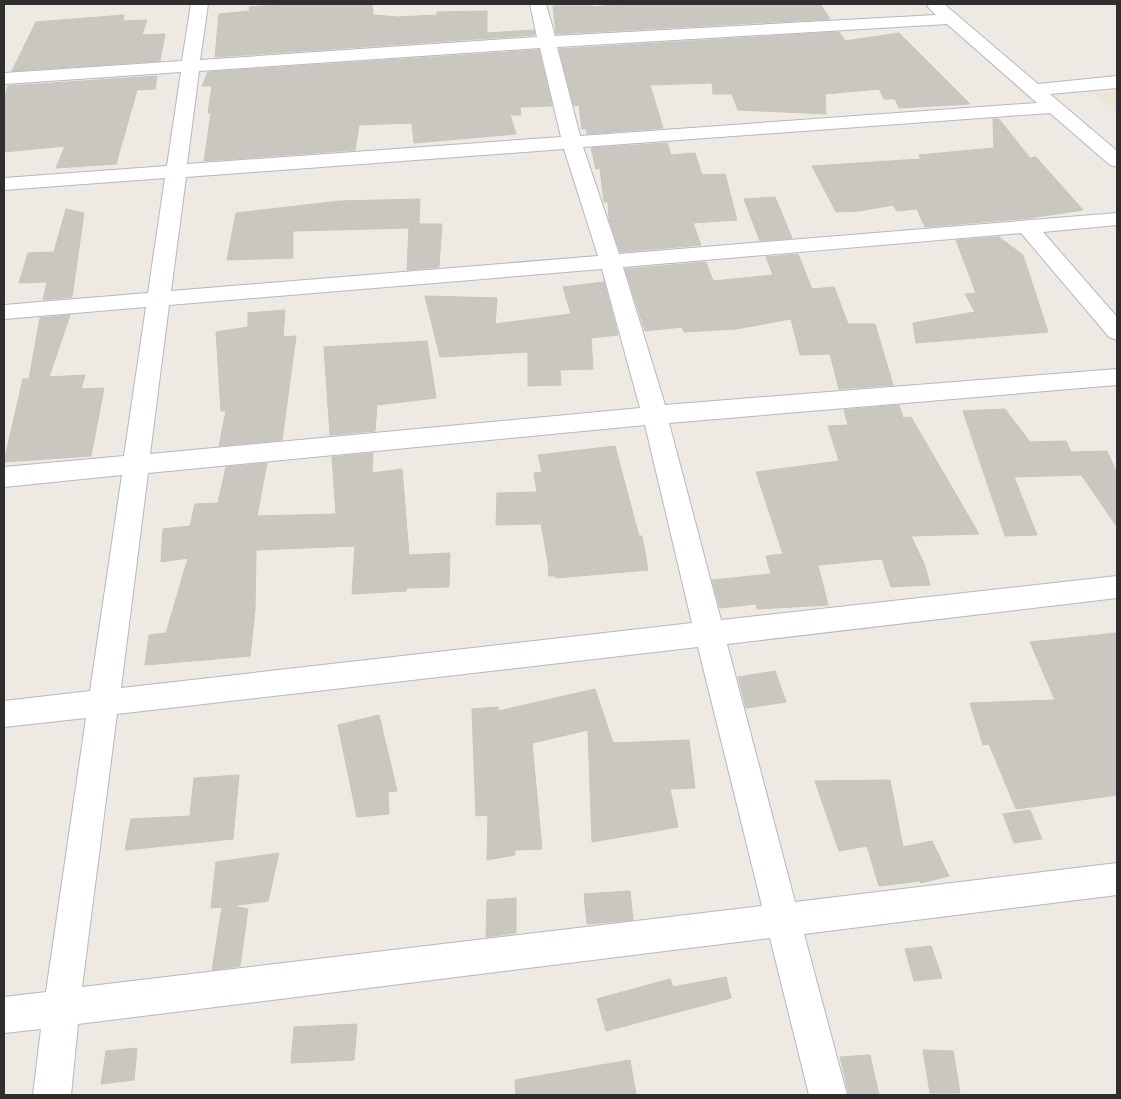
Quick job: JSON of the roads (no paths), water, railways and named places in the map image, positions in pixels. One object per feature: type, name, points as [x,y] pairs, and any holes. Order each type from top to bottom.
[{"type":"street","points":[[52,1095],[62,1006],[199,4]]},
{"type":"street","points":[[538,4],[572,143],[610,260],[655,415],[828,1095]]},
{"type":"street","points":[[933,4],[1117,161]]},
{"type":"street","points":[[4,78],[548,42],[950,19]]},
{"type":"street","points":[[1034,90],[1117,82]]},
{"type":"street","points":[[4,184],[1054,107]]},
{"type":"street","points":[[4,312],[1117,219]]},
{"type":"street","points":[[1027,227],[1117,332]]},
{"type":"street","points":[[4,476],[655,415],[1117,377]]},
{"type":"street","points":[[4,714],[709,632],[1117,587]]},
{"type":"street","points":[[4,1015],[62,1006],[784,921],[1117,879]]}]
